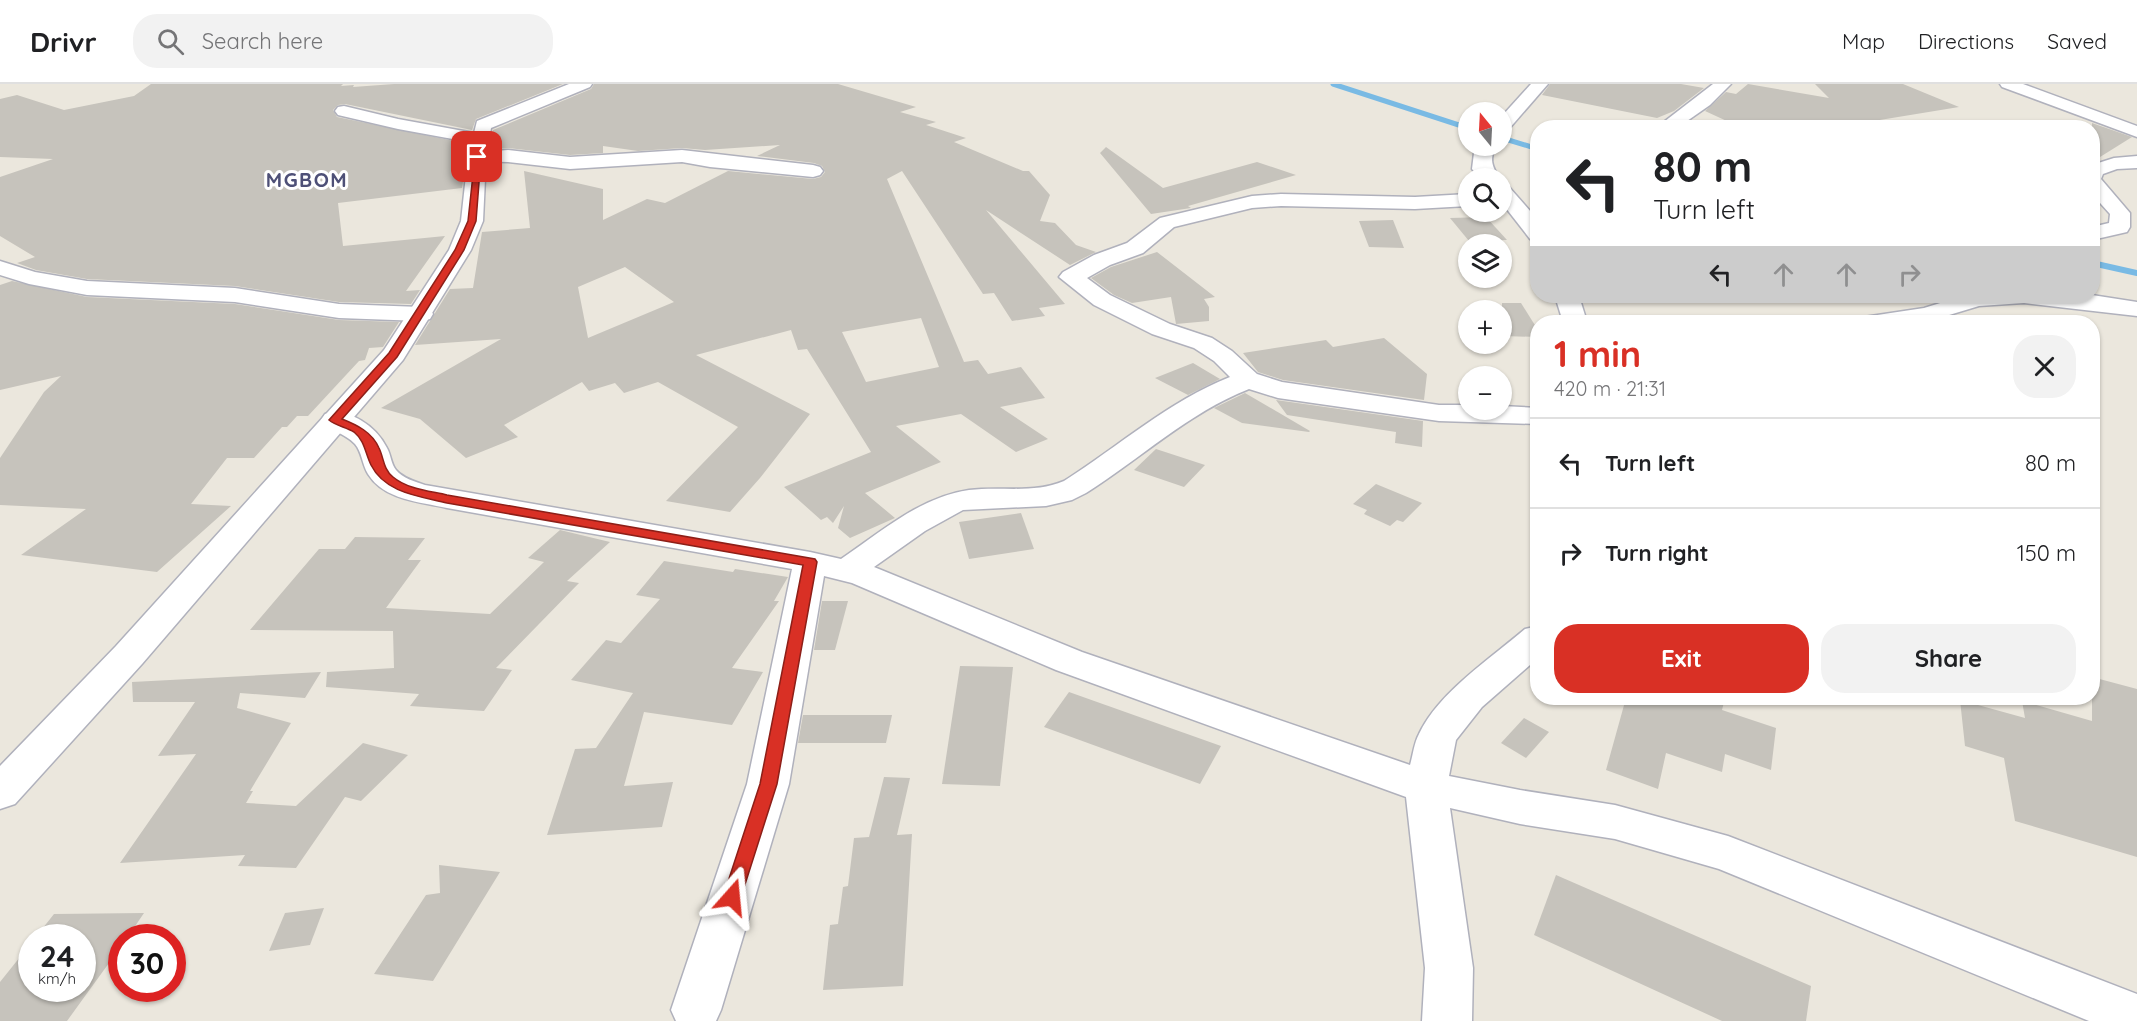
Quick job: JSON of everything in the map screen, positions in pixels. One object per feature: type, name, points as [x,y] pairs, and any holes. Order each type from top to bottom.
[{"type":"street","points":[[0,793],[129,655],[394,355],[460,250],[472,221],[478,148],[483,125],[584,84]]},
{"type":"street","points":[[1512,115],[1540,84]]},
{"type":"street","points":[[1677,120],[1723,84]]},
{"type":"street","points":[[2008,84],[2137,132]]},
{"type":"street","points":[[344,111],[508,156],[570,163],[682,156],[813,171]]},
{"type":"street","points":[[2100,169],[2114,164],[2137,162]]},
{"type":"street","points":[[2100,189],[2120,213],[2119,227],[2100,232]]},
{"type":"street","points":[[1458,201],[1415,203],[1281,200],[1252,202],[1167,222],[1136,248],[1102,260],[1071,277],[1102,300],[1161,330],[1203,343],[1223,356],[1248,380],[1278,390],[1438,413],[1530,416]]},
{"type":"street","points":[[1512,205],[1530,225]]},
{"type":"street","points":[[0,268],[28,279],[97,290],[233,295],[338,310],[421,314]]},
{"type":"street","points":[[1927,315],[1964,303]]},
{"type":"street","points":[[2097,303],[2137,309]]},
{"type":"street","points":[[696,1010],[768,784],[828,566],[955,502],[1055,496],[1074,488],[1156,429],[1219,389],[1248,380]]},
{"type":"street","points":[[335,420],[358,429],[373,448],[376,463],[388,480],[407,489],[447,499],[828,566],[863,575],[1069,661],[1426,787],[1520,807],[1615,822],[1728,854],[2137,1017]]},
{"type":"street","points":[[1447,1021],[1449,968],[1426,787],[1437,736],[1468,697],[1530,645]]},
{"type":"building","points":[[151,84],[343,84],[341,86],[354,85],[353,87],[394,84],[563,84],[476,119],[472,130],[345,104],[338,105],[333,110],[337,117],[469,144],[462,188],[338,203],[343,246],[445,236],[406,291],[420,290],[411,304],[339,302],[235,286],[87,279],[36,270],[17,263],[35,257],[0,236],[0,177],[53,159],[0,157],[0,99],[17,95],[64,110],[134,96]]},
{"type":"building","points":[[594,84],[838,84],[916,107],[900,112],[936,122],[926,125],[966,138],[954,142],[1023,171],[1029,171],[1050,195],[1040,221],[1055,223],[1076,245],[1096,252],[1070,265],[986,210],[1065,304],[1039,308],[1045,316],[1012,321],[994,293],[983,294],[902,171],[887,179],[964,362],[978,360],[988,374],[1021,367],[1045,398],[1000,407],[1048,439],[1016,452],[961,414],[896,426],[941,462],[865,493],[895,518],[850,538],[838,528],[844,506],[833,523],[827,517],[821,520],[784,487],[871,452],[807,349],[798,350],[791,330],[696,355],[810,414],[730,512],[666,501],[738,427],[658,382],[624,393],[615,383],[589,391],[582,382],[504,425],[518,437],[466,458],[420,419],[381,408],[501,339],[415,345],[450,289],[473,288],[482,232],[530,228],[524,171],[603,189],[603,220],[647,199],[665,203],[728,171],[813,179],[821,177],[825,172],[822,166],[814,163],[757,156],[780,145],[705,150],[682,148],[638,151],[603,146],[603,153],[570,155],[508,148],[490,149],[493,130],[591,89]],"holes":[[[625,267],[674,302],[588,338],[578,287]],[[921,318],[939,367],[866,382],[842,332]]]},
{"type":"building","points":[[1550,84],[1681,84],[1704,88],[1674,111],[1657,118],[1542,95]]},
{"type":"building","points":[[1748,84],[1829,98],[1815,84],[1903,84],[1959,107],[1880,120],[1725,120],[1705,111],[1726,92],[1736,94]]},
{"type":"building","points":[[2100,126],[2132,137],[2100,157]]},
{"type":"building","points":[[1106,147],[1163,188],[1257,162],[1296,175],[1188,206],[1191,208],[1151,214],[1100,153]]},
{"type":"building","points":[[1450,218],[1458,218],[1458,222],[1491,222],[1502,234],[1463,234]]},
{"type":"building","points":[[1393,220],[1404,248],[1369,247],[1359,221]]},
{"type":"building","points":[[1157,252],[1215,297],[1204,299],[1209,307],[1209,321],[1176,324],[1171,297],[1132,303],[1114,295],[1091,278],[1111,267]]},
{"type":"building","points":[[12,281],[87,297],[235,304],[339,320],[399,322],[383,347],[369,348],[365,360],[359,361],[308,416],[297,416],[287,427],[282,427],[254,458],[227,458],[191,504],[231,506],[157,572],[21,555],[86,509],[0,505],[0,458],[44,392],[61,376],[0,390],[0,285]]},
{"type":"building","points":[[1512,303],[1521,303],[1530,317],[1530,337],[1512,336]]},
{"type":"building","points":[[1384,338],[1427,374],[1424,400],[1283,380],[1258,372],[1243,353],[1326,340],[1333,347]]},
{"type":"building","points":[[1193,363],[1220,379],[1188,395],[1155,378]]},
{"type":"building","points":[[1245,393],[1310,431],[1242,423],[1214,408]]},
{"type":"building","points":[[1276,400],[1423,421],[1422,447],[1395,443],[1396,432],[1287,415]]},
{"type":"building","points":[[1156,449],[1205,465],[1184,487],[1134,470]]},
{"type":"building","points":[[1376,484],[1422,503],[1403,522],[1397,520],[1390,526],[1364,514],[1367,510],[1353,504]]},
{"type":"building","points":[[1021,513],[1034,549],[969,559],[959,522]]},
{"type":"building","points":[[560,530],[610,542],[567,581],[579,583],[496,668],[512,670],[484,711],[410,706],[419,694],[326,687],[327,672],[394,668],[393,631],[250,630],[319,549],[345,549],[355,537],[425,538],[408,560],[421,560],[386,608],[490,614],[544,562],[528,558]]},
{"type":"building","points":[[664,561],[733,572],[735,569],[788,577],[774,601],[779,601],[732,668],[763,672],[732,725],[644,712],[624,786],[673,782],[662,827],[547,835],[575,749],[596,748],[633,693],[571,680],[606,640],[621,643],[660,599],[636,595]]},
{"type":"building","points":[[822,601],[848,601],[835,650],[814,650]]},
{"type":"building","points":[[960,666],[1013,667],[1000,786],[942,784]]},
{"type":"building","points":[[321,672],[305,698],[240,693],[237,708],[291,723],[250,791],[253,791],[246,803],[296,806],[363,743],[408,755],[361,801],[345,797],[296,868],[238,866],[245,855],[120,863],[196,754],[158,756],[195,702],[133,702],[132,682]]},
{"type":"building","points":[[2100,679],[2137,689],[2137,857],[2015,821],[2004,758],[1965,746],[1961,705],[1978,705],[2025,718],[2023,705],[2036,705],[2092,721],[2092,705],[2100,705]]},
{"type":"building","points":[[1069,692],[1221,746],[1200,784],[1044,727]]},
{"type":"building","points":[[1624,705],[1723,705],[1722,710],[1776,728],[1771,770],[1725,754],[1722,772],[1666,753],[1658,789],[1606,770]]},
{"type":"building","points":[[803,715],[892,715],[886,743],[798,743]]},
{"type":"building","points":[[1524,718],[1549,732],[1526,758],[1501,743]]},
{"type":"building","points":[[884,777],[910,778],[897,835],[912,834],[903,986],[823,990],[830,925],[838,924],[843,887],[848,886],[854,838],[869,837]]},
{"type":"building","points":[[439,865],[500,872],[433,981],[374,974],[426,895],[440,893]]},
{"type":"building","points":[[1556,875],[1811,986],[1806,1021],[1722,1021],[1534,935]]},
{"type":"building","points":[[324,908],[310,945],[269,951],[285,913]]},
{"type":"building","points":[[144,913],[137,924],[108,924],[108,964],[96,981],[96,924],[46,924],[54,914]]},
{"type":"building","points":[[18,960],[18,1002],[81,1002],[67,1021],[0,1021],[0,982]]},
{"type":"waterway","points":[[1333,84],[1458,125]]},
{"type":"waterway","points":[[1512,141],[1530,147]]},
{"type":"waterway","points":[[2100,265],[2137,273]]},
{"type":"district","name":"MGBOM","points":[[307,179]]},
{"type":"route","points":[[477,157],[472,221],[460,250],[394,355],[335,420],[358,429],[373,448],[376,463],[388,480],[407,489],[447,499],[810,562],[768,784],[732,897]]}]
